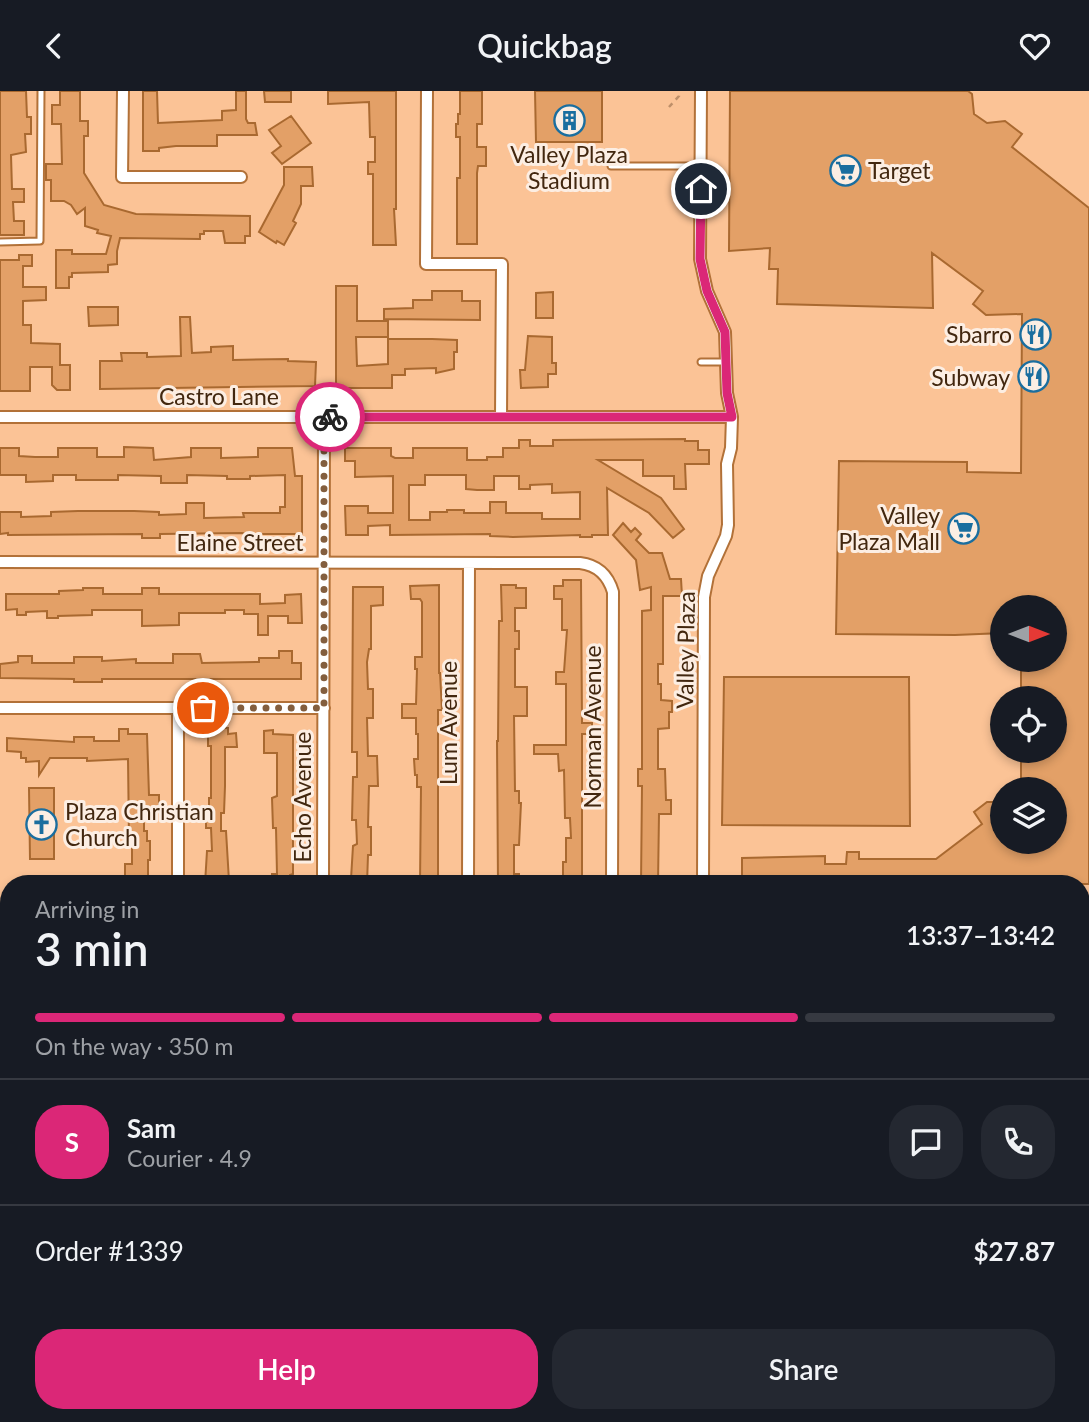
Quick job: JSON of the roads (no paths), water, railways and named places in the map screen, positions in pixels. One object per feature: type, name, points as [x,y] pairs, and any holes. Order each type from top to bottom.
[{"type":"street","points":[[123,91],[122,177],[241,177]]},
{"type":"street","points":[[427,91],[426,264],[502,264],[501,417]]},
{"type":"street","name":"Valley Plaza","points":[[701,91],[700,259],[707,291],[725,332],[727,393],[732,417],[731,448],[726,464],[728,525],[726,536],[708,576],[704,597],[704,875]]},
{"type":"street","name":"Castro Lane","points":[[0,417],[732,417]]},
{"type":"street","name":"Echo Avenue","points":[[323,875],[324,417]]},
{"type":"street","name":"Elaine Street","points":[[0,562],[580,563],[603,573]]},
{"type":"street","name":"Lum Avenue","points":[[468,875],[469,563]]},
{"type":"street","name":"Norman Avenue","points":[[603,573],[613,592],[612,875]]},
{"type":"street","points":[[0,708],[324,708]]},
{"type":"street","points":[[178,708],[178,875]]},
{"type":"lane","points":[[0,242],[40,241],[41,91]]},
{"type":"lane","points":[[611,166],[701,166]]},
{"type":"lane","points":[[701,362],[726,362]]},
{"type":"place","name":"Valley Plaza Stadium","points":[[569,120]]},
{"type":"place","name":"Target","points":[[845,170]]},
{"type":"place","name":"Sbarro","points":[[1035,334]]},
{"type":"place","name":"Subway","points":[[1033,377]]},
{"type":"place","name":"Valley Plaza Mall","points":[[963,528]]},
{"type":"place","name":"Plaza Christian Church","points":[[42,824]]}]
